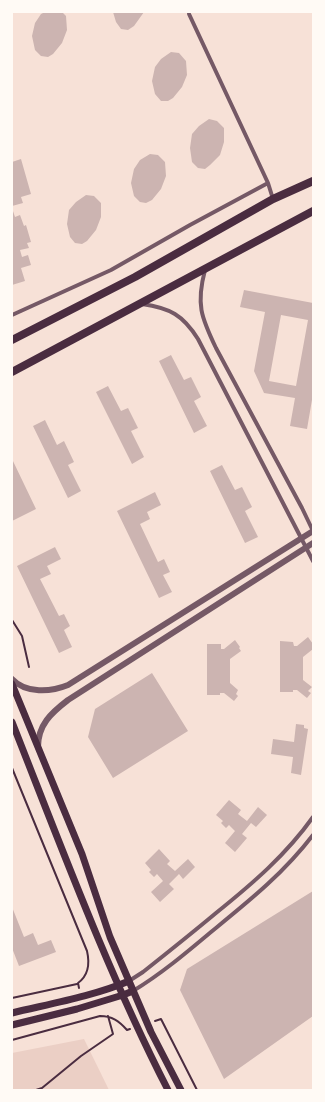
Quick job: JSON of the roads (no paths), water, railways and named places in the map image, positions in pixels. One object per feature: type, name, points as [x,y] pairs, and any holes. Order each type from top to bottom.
[{"type":"main road","points":[[12,340],[135,277],[272,199],[313,180]]},
{"type":"main road","points":[[12,372],[140,304],[205,267],[313,211]]},
{"type":"main road","points":[[302,216],[313,214]]},
{"type":"main road","points":[[12,684],[82,854],[110,937],[151,1032],[182,1090]]},
{"type":"main road","points":[[12,722],[99,942],[141,1037],[168,1090]]},
{"type":"main road","points":[[12,1013],[119,986],[129,981]]},
{"type":"main road","points":[[12,1025],[133,991]]},
{"type":"street","points":[[189,14],[268,183],[272,199]]},
{"type":"street","points":[[12,315],[111,270],[190,224],[268,183]]},
{"type":"street","points":[[12,679],[24,687],[34,690],[58,689],[68,685],[313,531],[219,355],[207,329],[202,316],[200,294],[205,267]]},
{"type":"street","points":[[140,304],[158,306],[168,310],[190,327],[198,339],[313,561]]},
{"type":"street","points":[[38,749],[38,740],[43,725],[48,717],[68,700],[313,543]]},
{"type":"street","points":[[129,981],[143,972],[249,886],[303,832],[313,817]]},
{"type":"street","points":[[133,991],[163,972],[266,886],[298,854],[313,835]]}]
